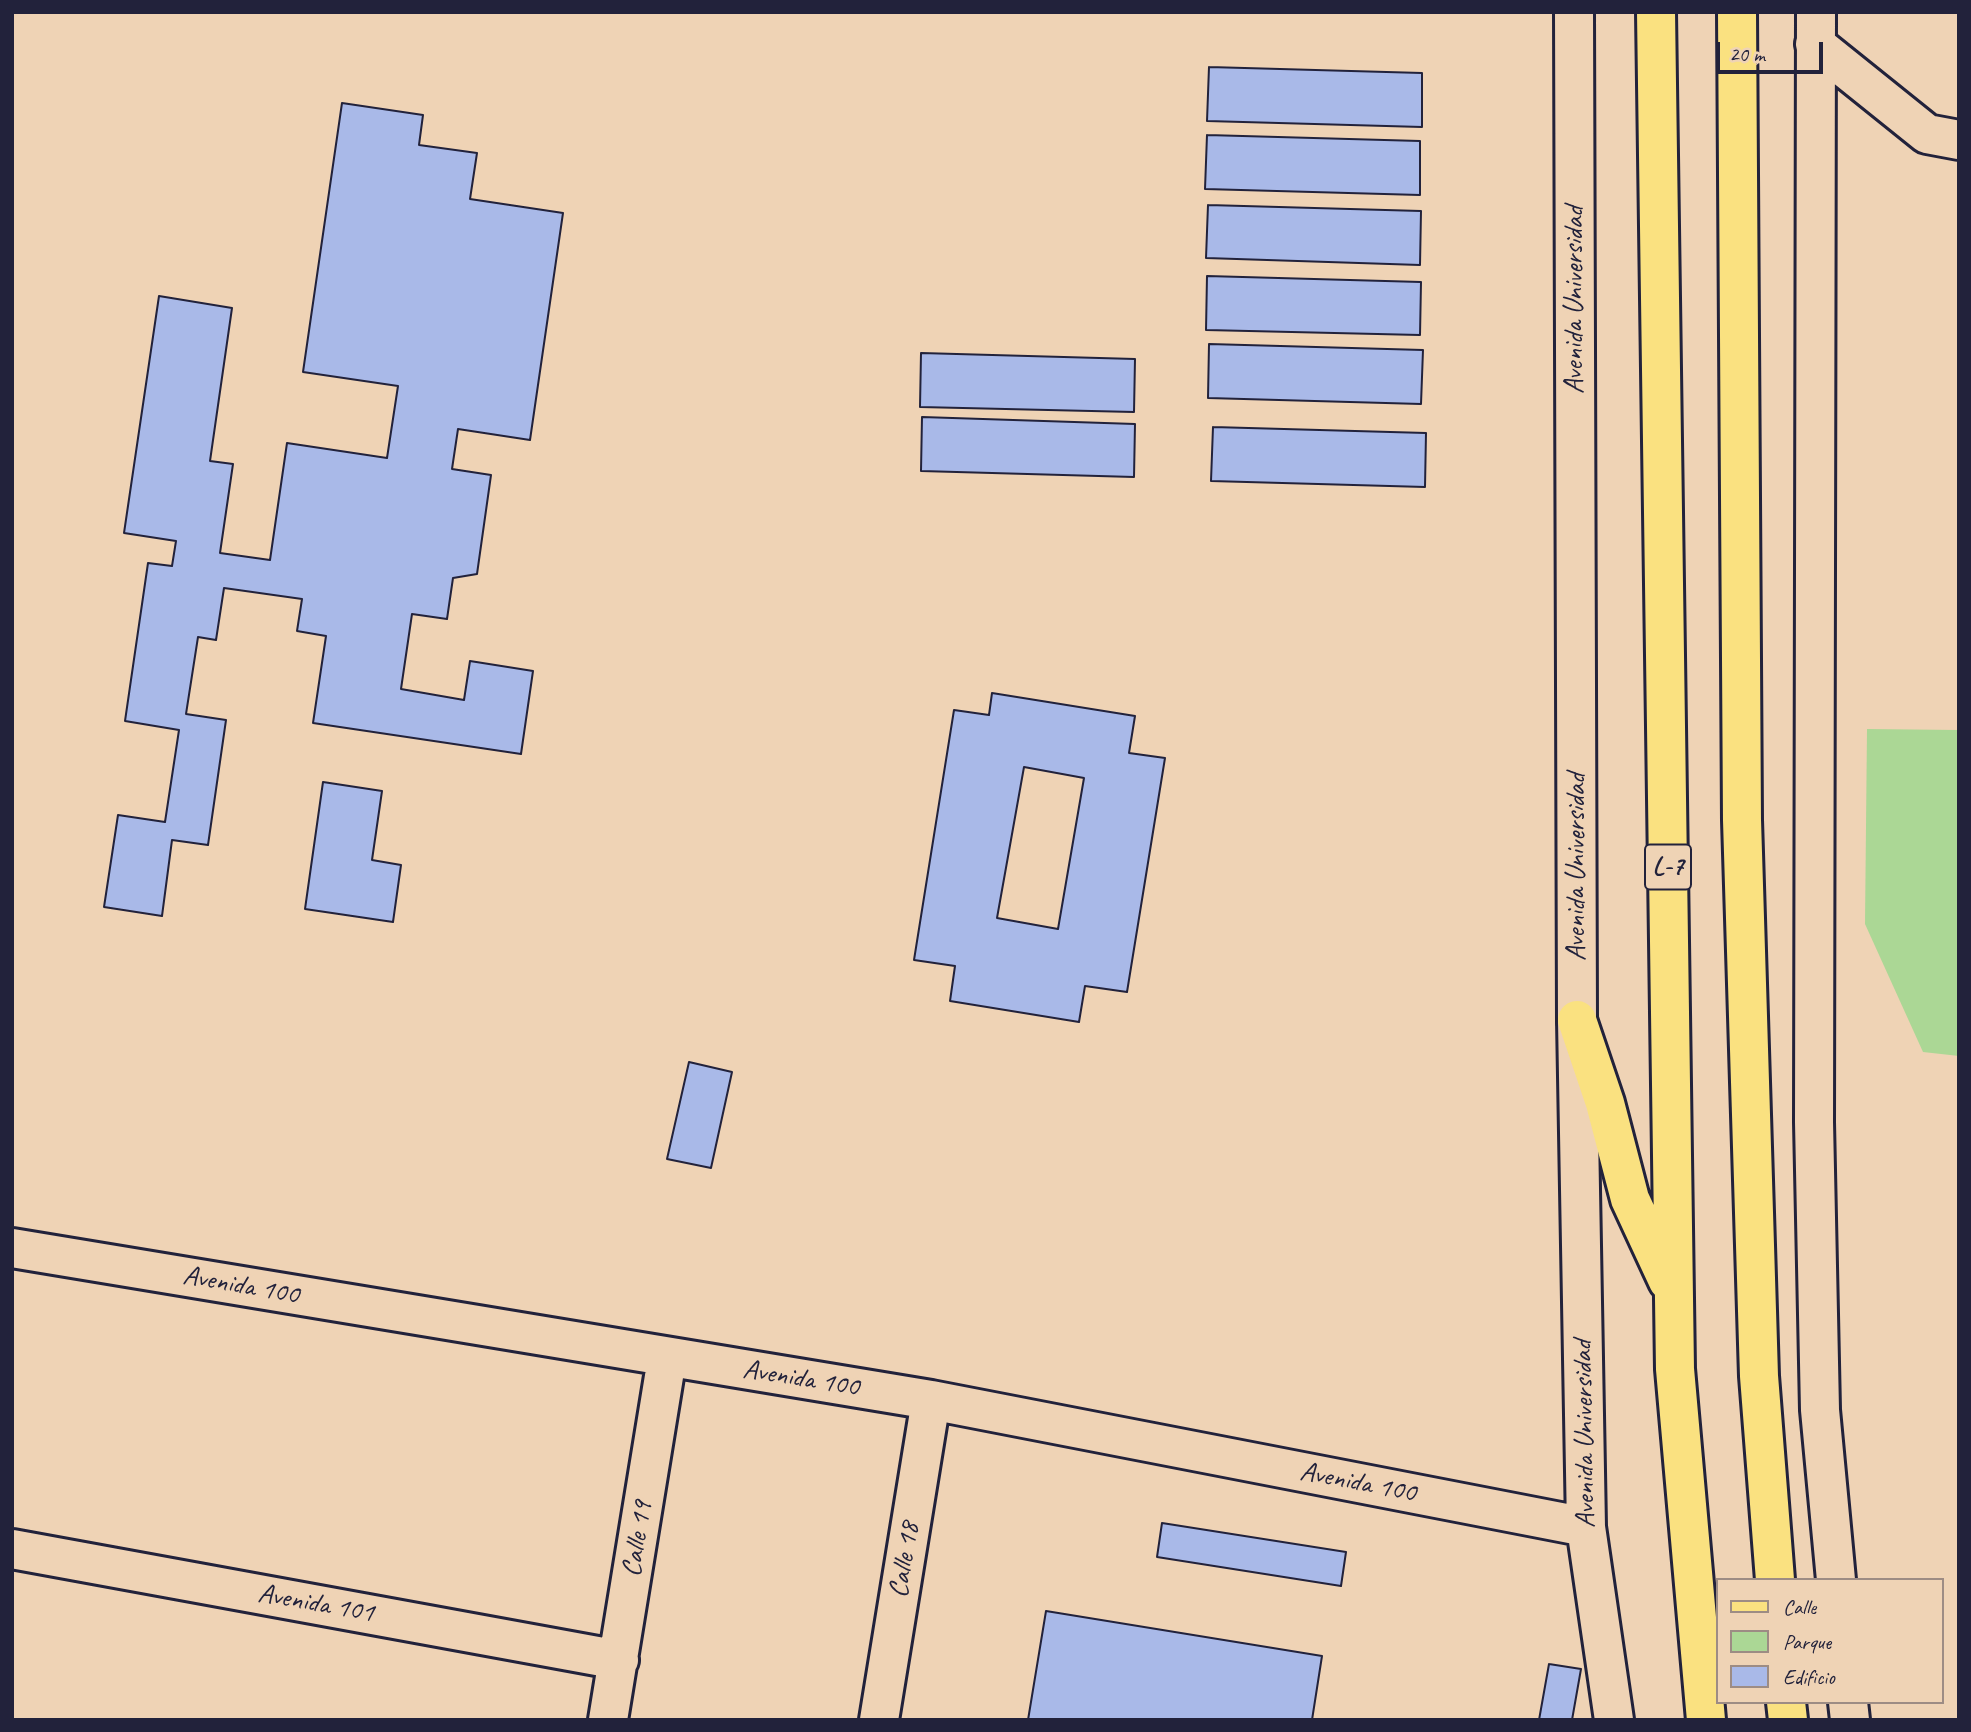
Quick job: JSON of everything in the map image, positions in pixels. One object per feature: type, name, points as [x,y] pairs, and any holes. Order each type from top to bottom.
[{"type":"main road","name":"L-7","points":[[1656,12],[1675,1368],[1706,1720]]},
{"type":"main road","points":[[1737,12],[1742,820],[1759,1376],[1775,1578]]},
{"type":"main road","points":[[1577,1020],[1605,1103],[1630,1199],[1674,1295]]},
{"type":"street","name":"Avenida Universidad","points":[[1574,12],[1577,1020],[1586,1527],[1614,1720]]},
{"type":"street","points":[[1815,28],[1927,134],[1959,140]]},
{"type":"street","points":[[1815,28],[1814,1122],[1820,1410],[1836,1578]]},
{"type":"street","name":"Avenida 100","points":[[12,1248],[931,1400],[1586,1527]]},
{"type":"street","name":"Calle 19","points":[[608,1720],[667,1358]]},
{"type":"street","name":"Calle 18","points":[[879,1720],[931,1400]]},
{"type":"street","name":"Avenida 101","points":[[12,1549],[619,1660]]},
{"type":"green space","points":[[1867,729],[1959,730],[1959,1056],[1923,1052],[1865,924]]},
{"type":"building","points":[[1209,67],[1422,73],[1422,127],[1207,121]]},
{"type":"building","points":[[342,103],[423,115],[419,145],[477,153],[470,199],[563,213],[530,440],[458,429],[452,469],[491,475],[477,574],[453,578],[447,619],[412,614],[401,689],[464,700],[470,661],[533,671],[521,754],[313,723],[326,636],[297,631],[302,599],[224,588],[216,640],[198,637],[186,714],[226,720],[208,845],[172,840],[162,916],[104,907],[118,815],[165,822],[179,730],[125,721],[148,563],[172,566],[176,541],[124,533],[159,296],[232,308],[210,461],[233,464],[220,553],[270,560],[287,443],[387,458],[398,386],[303,372]]},
{"type":"building","points":[[1207,135],[1420,141],[1420,195],[1205,189]]},
{"type":"building","points":[[1208,205],[1421,211],[1420,265],[1206,258]]},
{"type":"building","points":[[1207,276],[1421,282],[1420,335],[1206,330]]},
{"type":"building","points":[[1209,344],[1423,350],[1421,404],[1208,398]]},
{"type":"building","points":[[921,353],[1135,359],[1134,412],[920,407]]},
{"type":"building","points":[[922,417],[1135,424],[1134,477],[921,471]]},
{"type":"building","points":[[1213,427],[1426,433],[1425,487],[1211,481]]},
{"type":"building","points":[[992,693],[1135,716],[1129,753],[1165,758],[1127,992],[1085,986],[1079,1022],[950,1001],[955,966],[914,960],[954,710],[989,715]],"holes":[[[1024,767],[1084,778],[1058,929],[997,918]]]},
{"type":"building","points":[[323,782],[382,791],[372,860],[401,865],[393,922],[305,909]]},
{"type":"building","points":[[689,1062],[732,1072],[711,1168],[667,1159]]},
{"type":"building","points":[[1162,1523],[1346,1552],[1341,1586],[1157,1557]]},
{"type":"building","points":[[1046,1611],[1322,1656],[1312,1720],[1028,1720]]},
{"type":"building","points":[[1549,1664],[1581,1669],[1572,1720],[1539,1720]]}]
